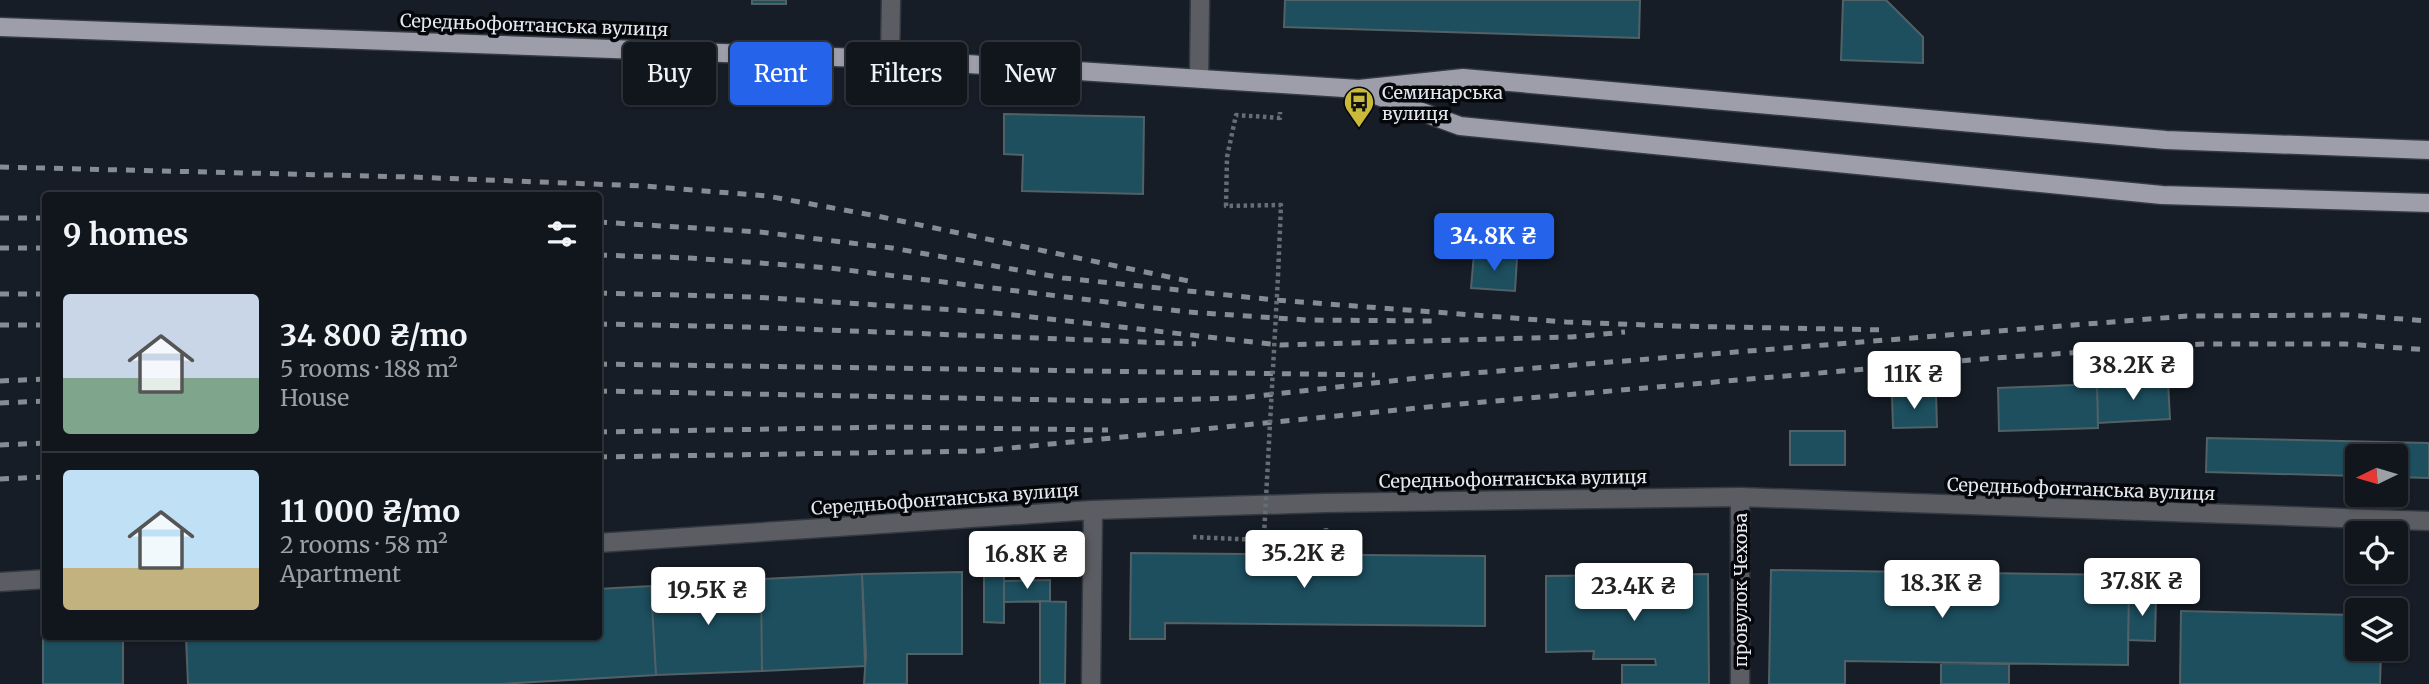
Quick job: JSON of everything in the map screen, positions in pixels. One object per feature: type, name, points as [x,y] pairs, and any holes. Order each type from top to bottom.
[{"type":"main road","name":"Середньофонтанська вулиця","points":[[0,27],[846,57]]},
{"type":"main road","name":"Середньофонтанська вулиця","points":[[967,64],[1359,89],[1463,78],[2166,140],[2429,150]]},
{"type":"main road","name":"Середньофонтанська вулиця","points":[[1359,89],[1460,126],[2162,195],[2429,203]]},
{"type":"street","points":[[890,42],[891,0]]},
{"type":"street","points":[[1199,78],[1200,0]]},
{"type":"street","name":"Середньофонтанська вулиця","points":[[602,543],[1093,510],[1741,496],[2429,521]]},
{"type":"street","name":"провулок Чехова","points":[[1740,684],[1741,496]]},
{"type":"street","points":[[1091,684],[1093,510]]},
{"type":"street","points":[[0,582],[42,579]]},
{"type":"path","points":[[1264,538],[1281,205],[1226,206],[1226,181],[1227,157],[1236,115],[1280,118],[1282,84]]},
{"type":"path","points":[[1193,538],[1264,538],[1326,543]]},
{"type":"building","points":[[752,0],[786,0],[786,4],[752,4]]},
{"type":"building","points":[[1285,0],[1640,0],[1639,38],[1284,27]]},
{"type":"building","points":[[1843,0],[1886,0],[1923,37],[1923,63],[1841,60]]},
{"type":"building","points":[[1004,114],[1144,117],[1143,194],[1022,191],[1023,155],[1004,154]]},
{"type":"building","points":[[1474,254],[1517,258],[1515,291],[1471,288]]},
{"type":"building","points":[[2168,381],[2170,419],[2098,423],[2097,384]]},
{"type":"building","points":[[2097,384],[2098,428],[1999,431],[1998,388]]},
{"type":"building","points":[[1936,394],[1937,427],[1893,428],[1892,395]]},
{"type":"building","points":[[1790,431],[1845,431],[1845,465],[1790,465]]},
{"type":"building","points":[[2207,438],[2429,443],[2429,478],[2408,477],[2408,444],[2345,444],[2345,476],[2206,472]]},
{"type":"building","points":[[1131,553],[1485,556],[1485,626],[1165,623],[1165,639],[1130,639]]},
{"type":"building","points":[[1771,570],[2129,575],[2128,665],[1845,661],[1845,684],[1769,684]]},
{"type":"building","points":[[962,572],[962,654],[907,654],[907,684],[864,684],[866,655],[862,574]]},
{"type":"building","points":[[984,572],[1004,572],[1004,623],[984,622]]},
{"type":"building","points":[[862,574],[865,666],[762,671],[761,579]]},
{"type":"building","points":[[1708,574],[1709,684],[1622,684],[1622,665],[1656,665],[1655,659],[1593,659],[1594,651],[1546,652],[1546,576]]},
{"type":"building","points":[[761,579],[762,671],[656,675],[651,586]]},
{"type":"building","points":[[1050,580],[1050,601],[1004,602],[1004,581]]},
{"type":"building","points":[[651,586],[656,675],[500,684],[188,684],[186,640],[602,640],[602,589]]},
{"type":"building","points":[[2129,595],[2156,596],[2155,641],[2128,640]]},
{"type":"building","points":[[1040,601],[1066,602],[1065,684],[1040,684]]},
{"type":"building","points":[[2181,611],[2345,615],[2345,661],[2381,661],[2380,684],[2180,684]]},
{"type":"building","points":[[43,640],[123,640],[123,684],[43,684]]},
{"type":"building","points":[[1941,663],[2009,664],[2009,684],[1941,684]]},
{"type":"railway","points":[[0,167],[411,177],[644,186],[767,196],[877,216],[1193,282]]},
{"type":"railway","points":[[0,218],[42,218]]},
{"type":"railway","points":[[602,222],[760,232],[892,248],[1063,278],[1275,300],[1566,322],[1887,330]]},
{"type":"railway","points":[[0,248],[42,248]]},
{"type":"railway","points":[[602,255],[830,268],[1188,312],[1306,320],[1436,321]]},
{"type":"railway","points":[[602,293],[754,297],[987,312],[1280,345],[1572,337],[1625,332]]},
{"type":"railway","points":[[0,294],[42,294]]},
{"type":"railway","points":[[602,391],[1112,401],[1240,398],[1436,376],[2187,316],[2348,315],[2429,321]]},
{"type":"railway","points":[[602,324],[1196,344]]},
{"type":"railway","points":[[0,325],[42,325]]},
{"type":"railway","points":[[602,457],[980,451],[1448,405],[1994,358],[2203,344],[2346,344],[2429,350]]},
{"type":"railway","points":[[602,364],[1375,375]]},
{"type":"railway","points":[[0,381],[42,379]]},
{"type":"railway","points":[[0,403],[42,401]]},
{"type":"railway","points":[[602,432],[893,427],[1108,430]]},
{"type":"railway","points":[[0,445],[42,443]]},
{"type":"railway","points":[[0,479],[42,477]]},
{"type":"place","name":"Семинарська вулиця","points":[[1359,129]]}]
